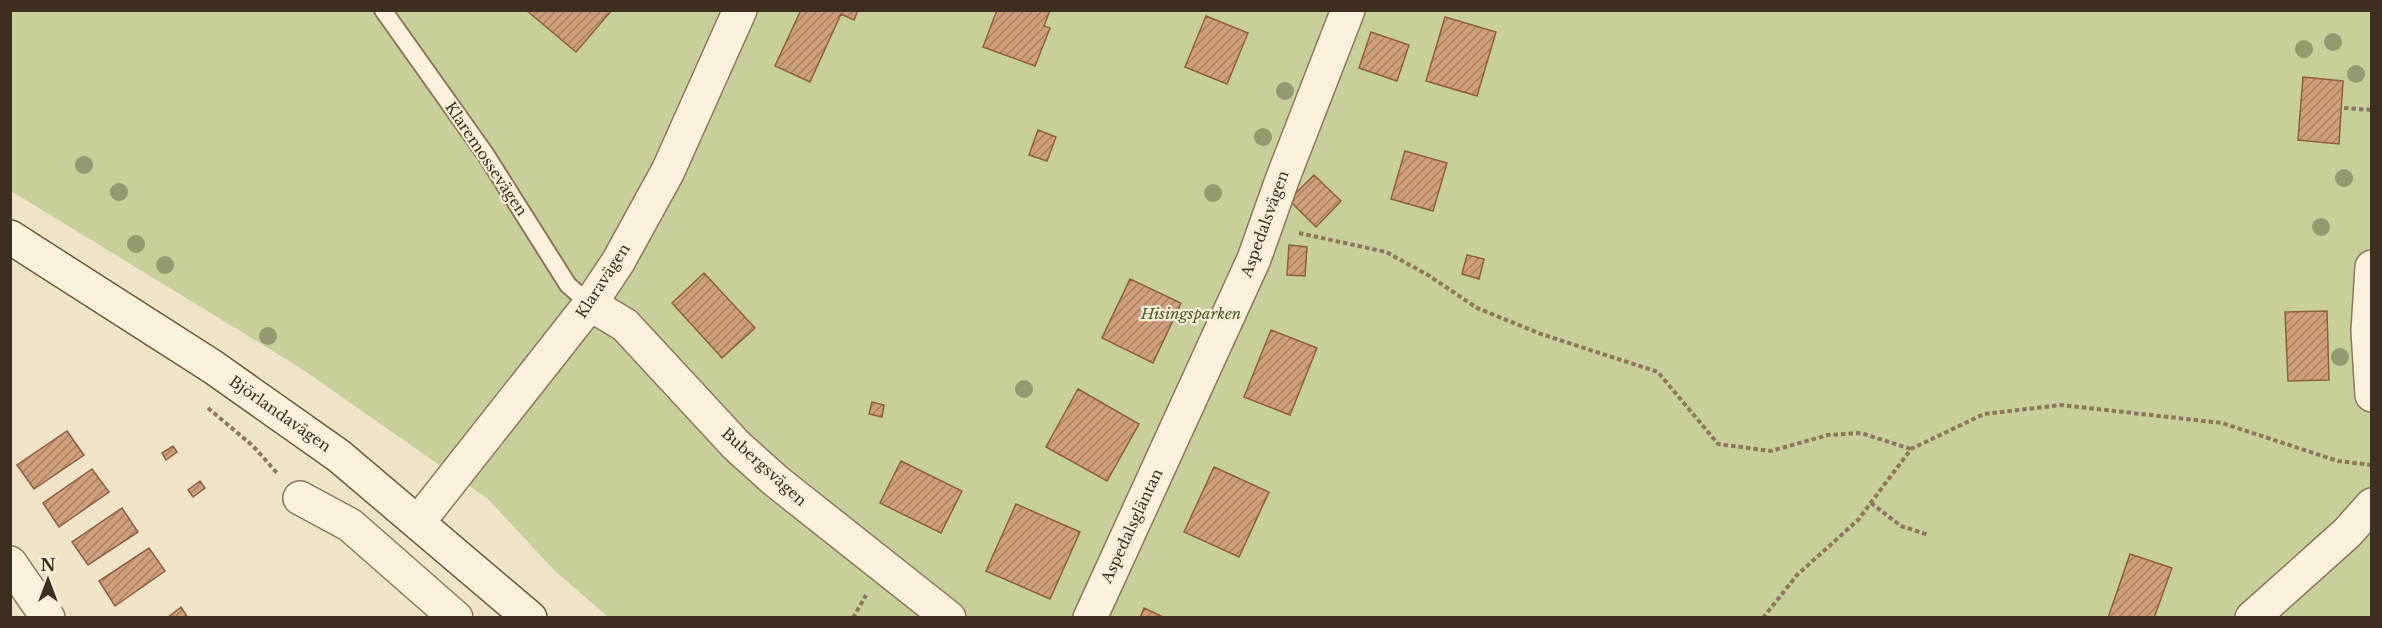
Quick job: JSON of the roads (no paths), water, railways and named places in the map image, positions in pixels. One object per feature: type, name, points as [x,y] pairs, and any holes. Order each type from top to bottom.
[{"type":"street","name":"Klaravägen","points":[[419,522],[590,304],[618,262],[668,171],[740,10]]},
{"type":"street","name":"Aspedalsvägen","points":[[1174,435],[1250,269],[1348,10]]},
{"type":"street","name":"Björlandavägen","points":[[10,237],[213,367],[339,456],[530,618]]},
{"type":"street","points":[[2372,267],[2368,331],[2372,395]]},
{"type":"street","name":"Bubergsvägen","points":[[590,304],[625,325],[737,446],[776,482],[950,618]]},
{"type":"street","name":"Aspedalsgläntan","points":[[1090,618],[1174,435]]},
{"type":"street","points":[[300,498],[350,525],[456,618]]},
{"type":"street","points":[[2252,618],[2347,533],[2372,505]]},
{"type":"street","points":[[10,564],[48,618]]},
{"type":"lane","name":"Klaremossevägen","points":[[383,10],[486,155],[568,285],[590,304]]},
{"type":"park label","name":"Hisingsparken","points":[[1191,314]]}]
